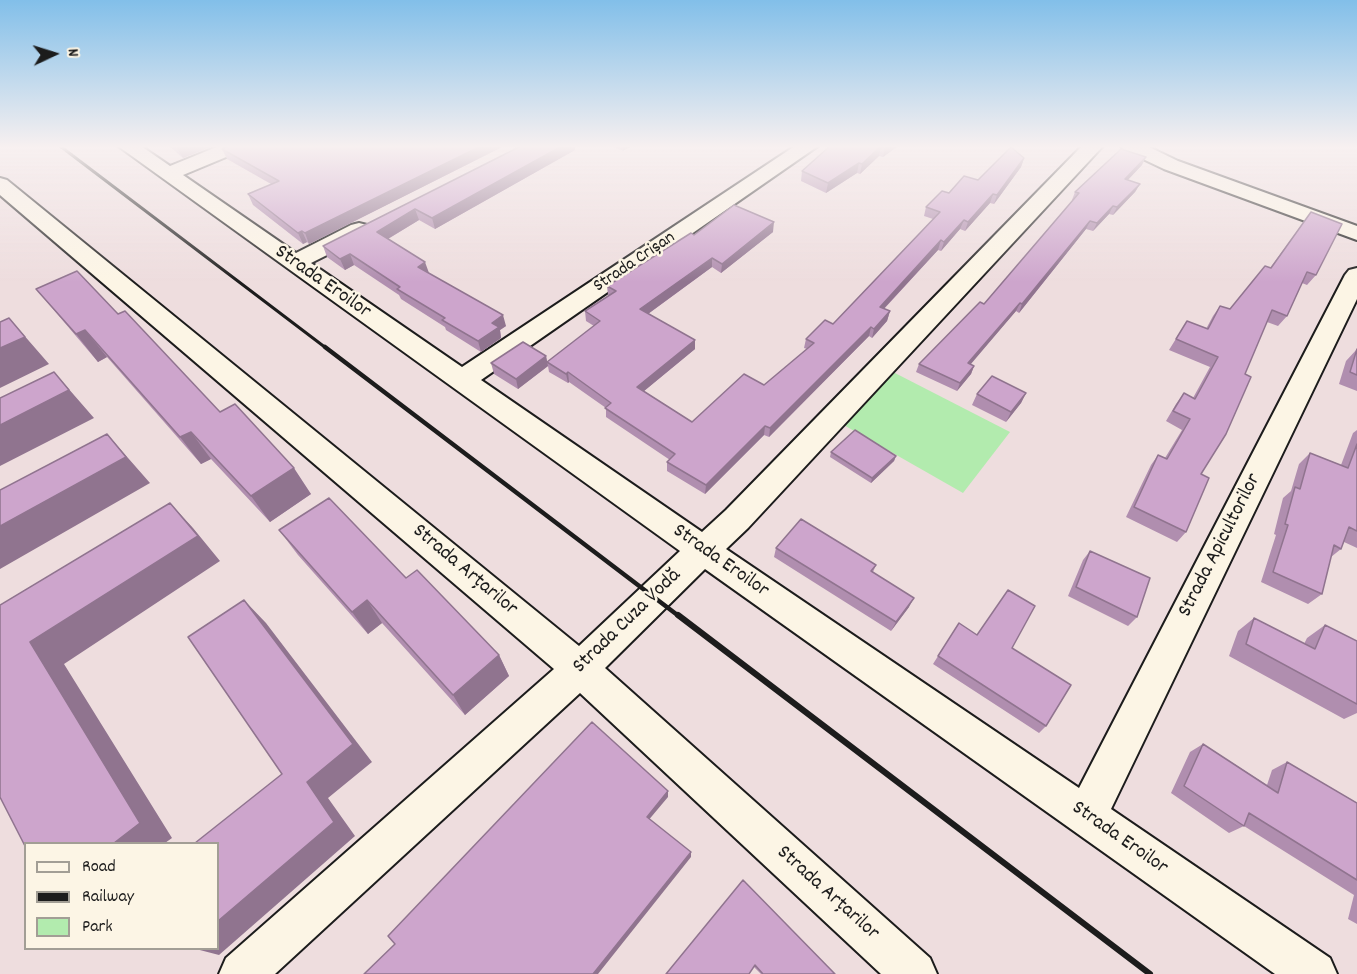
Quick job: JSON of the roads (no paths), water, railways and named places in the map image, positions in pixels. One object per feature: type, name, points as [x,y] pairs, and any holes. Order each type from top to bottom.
[{"type":"street","name":"Strada Arțarilor","points":[[9,191],[580,669],[914,974]]},
{"type":"street","name":"Strada Eroilor","points":[[193,191],[703,550],[1314,974]]},
{"type":"street","name":"Strada Crișan","points":[[461,381],[741,191]]},
{"type":"street","name":"Strada Cuza Vodă","points":[[243,974],[580,669],[737,519],[1050,191]]},
{"type":"street","points":[[1243,191],[1357,233]]},
{"type":"street","points":[[294,263],[378,221]]},
{"type":"street","name":"Strada Apicultorilor","points":[[1086,816],[1357,275]]},
{"type":"railway","points":[[120,191],[326,348]]},
{"type":"railway","points":[[325,347],[680,617]]},
{"type":"railway","points":[[678,615],[1150,974]]}]
